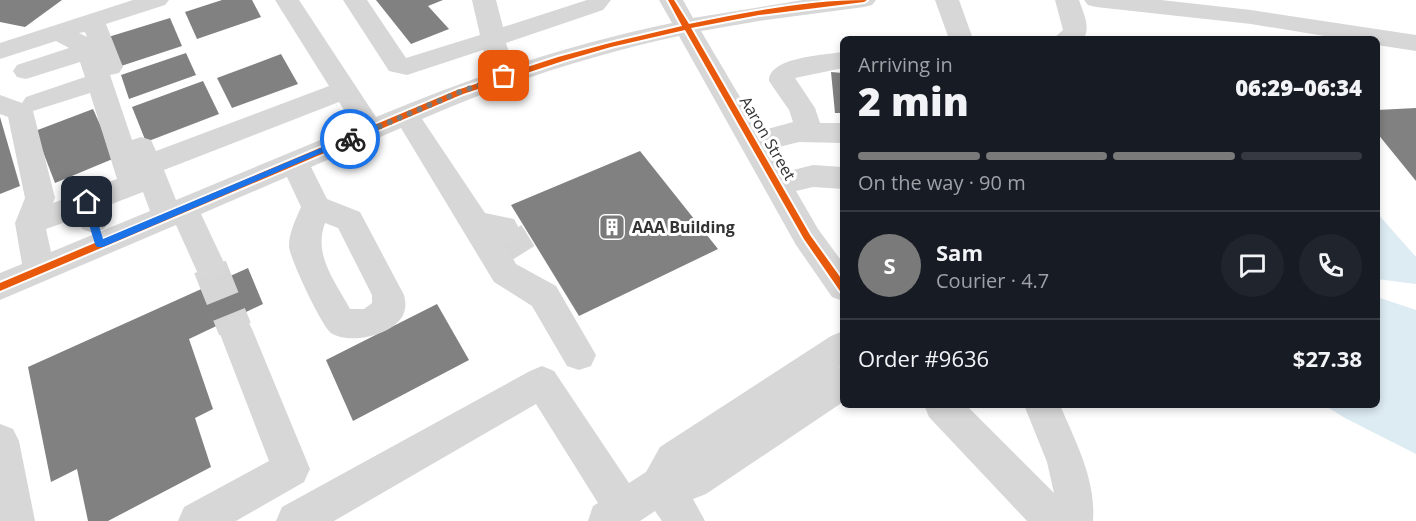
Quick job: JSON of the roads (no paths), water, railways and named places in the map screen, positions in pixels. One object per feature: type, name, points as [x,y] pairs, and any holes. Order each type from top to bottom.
[{"type":"street","points":[[0,51],[157,0]]},
{"type":"street","points":[[287,0],[370,130]]},
{"type":"street","points":[[355,0],[400,66],[412,67],[595,5],[599,0]]},
{"type":"street","points":[[484,0],[488,9],[491,40],[504,76]]},
{"type":"street","name":"Aaron Street","points":[[671,0],[807,237],[840,284]]},
{"type":"street","points":[[0,287],[370,130],[504,76],[591,49],[685,26],[768,11],[864,0]]},
{"type":"street","points":[[947,0],[960,36]]},
{"type":"street","points":[[1067,0],[1074,21],[1074,36]]},
{"type":"street","points":[[1096,0],[1249,9],[1301,25],[1371,36]]},
{"type":"street","points":[[1295,0],[1301,25]]},
{"type":"street","points":[[93,21],[140,174]]},
{"type":"street","points":[[59,32],[75,40],[87,51],[140,174],[176,212],[210,267]]},
{"type":"street","points":[[1380,37],[1416,43]]},
{"type":"street","points":[[26,71],[87,51]]},
{"type":"street","points":[[799,132],[807,124],[802,108],[782,81],[782,76],[788,70],[840,61]]},
{"type":"street","points":[[35,103],[99,81]]},
{"type":"street","points":[[30,223],[87,202],[140,174],[345,90]]},
{"type":"street","points":[[0,104],[20,112],[40,198],[30,223],[39,270]]},
{"type":"street","points":[[406,115],[505,273],[544,296]]},
{"type":"street","points":[[753,143],[799,132],[840,133]]},
{"type":"street","points":[[295,162],[316,207]]},
{"type":"street","points":[[777,185],[813,176],[840,178]]},
{"type":"street","points":[[87,202],[100,244]]},
{"type":"street","points":[[476,224],[503,226],[579,355]]},
{"type":"street","points":[[198,521],[291,469],[235,329]]},
{"type":"street","points":[[660,485],[673,460],[840,348]]},
{"type":"street","points":[[296,521],[542,382],[615,515],[660,485],[692,481],[840,384]]},
{"type":"street","points":[[945,408],[1054,521]]},
{"type":"street","points":[[1043,408],[1065,463],[1076,504],[1073,521]]},
{"type":"street","points":[[0,441],[15,521]]},
{"type":"street","points":[[660,485],[686,521]]},
{"type":"tunnel","points":[[507,234],[520,255]]},
{"type":"tunnel","points":[[210,267],[235,329]]},
{"type":"place","name":"AAA Building","points":[[612,227]]}]
